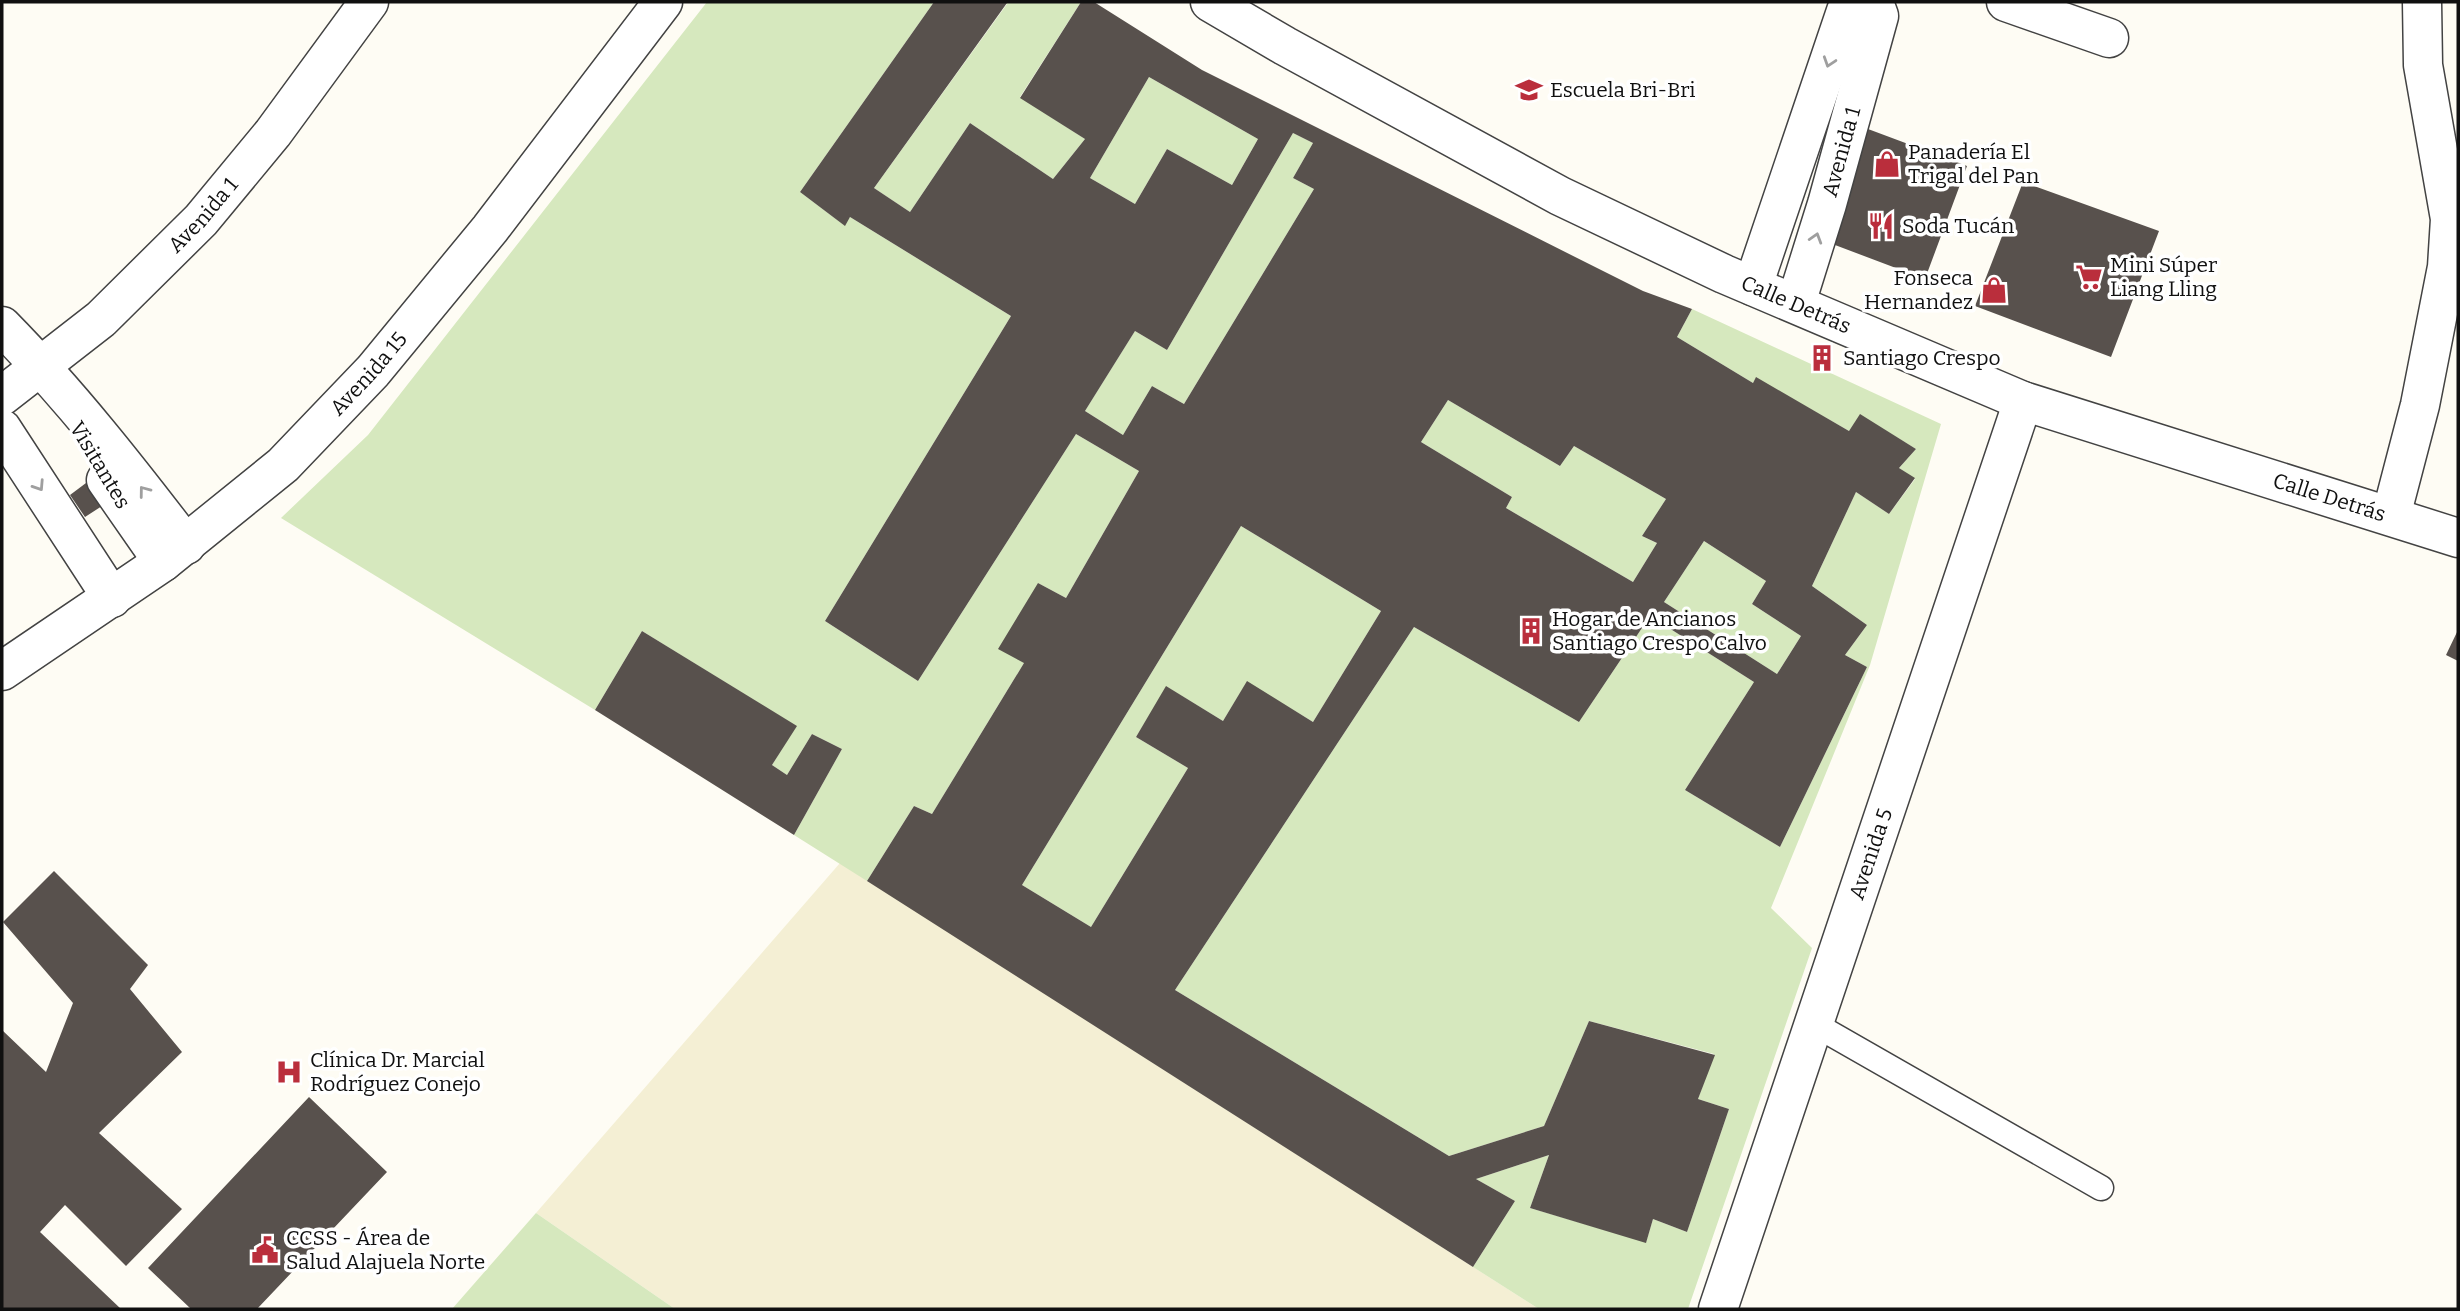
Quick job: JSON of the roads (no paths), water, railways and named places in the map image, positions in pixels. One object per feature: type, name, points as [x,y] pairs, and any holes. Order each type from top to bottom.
[{"type":"street","name":"Avenida 1","points":[[2,396],[101,319],[201,220],[273,133],[369,2]]},
{"type":"street","name":"Avenida 15","points":[[2,671],[174,554],[284,465],[373,370],[490,229],[663,2]]},
{"type":"street","name":"Calle Detrás","points":[[1210,2],[1285,46],[1560,196],[1753,286],[2023,401],[2458,538]]},
{"type":"street","name":"Avenida 1","points":[[1753,286],[1846,11],[1857,2]]},
{"type":"street","name":"Avenida 1","points":[[1796,303],[1827,204],[1879,16],[1874,2]]},
{"type":"street","points":[[2006,2],[2109,38]]},
{"type":"street","points":[[2392,516],[2420,405],[2447,267],[2450,219],[2423,65],[2422,2]]},
{"type":"street","points":[[2,326],[41,366],[132,475],[174,554]]},
{"type":"street","name":"Avenida 5","points":[[1718,1309],[2023,401]]},
{"type":"street","points":[[2,429],[112,598]]},
{"type":"lane","points":[[1814,1024],[2101,1188]]},
{"type":"place","name":"Escuela Bri-Bri","points":[[1529,90]]},
{"type":"place","name":"Panadería El Trigal del Pan","points":[[1887,164]]},
{"type":"place","name":"Soda Tucán","points":[[1881,226]]},
{"type":"place","name":"Mini Súper Liang Lling","points":[[2089,277]]},
{"type":"place","name":"Fonseca Hernandez","points":[[1994,290]]},
{"type":"place","name":"Santiago Crespo","points":[[1822,358]]},
{"type":"place","name":"Hogar de Ancianos Santiago Crespo Calvo","points":[[1531,631]]},
{"type":"place","name":"Clínica Dr. Marcial Rodríguez Conejo","points":[[289,1072]]},
{"type":"place","name":"CCSS - Área de Salud Alajuela Norte","points":[[265,1250]]}]
